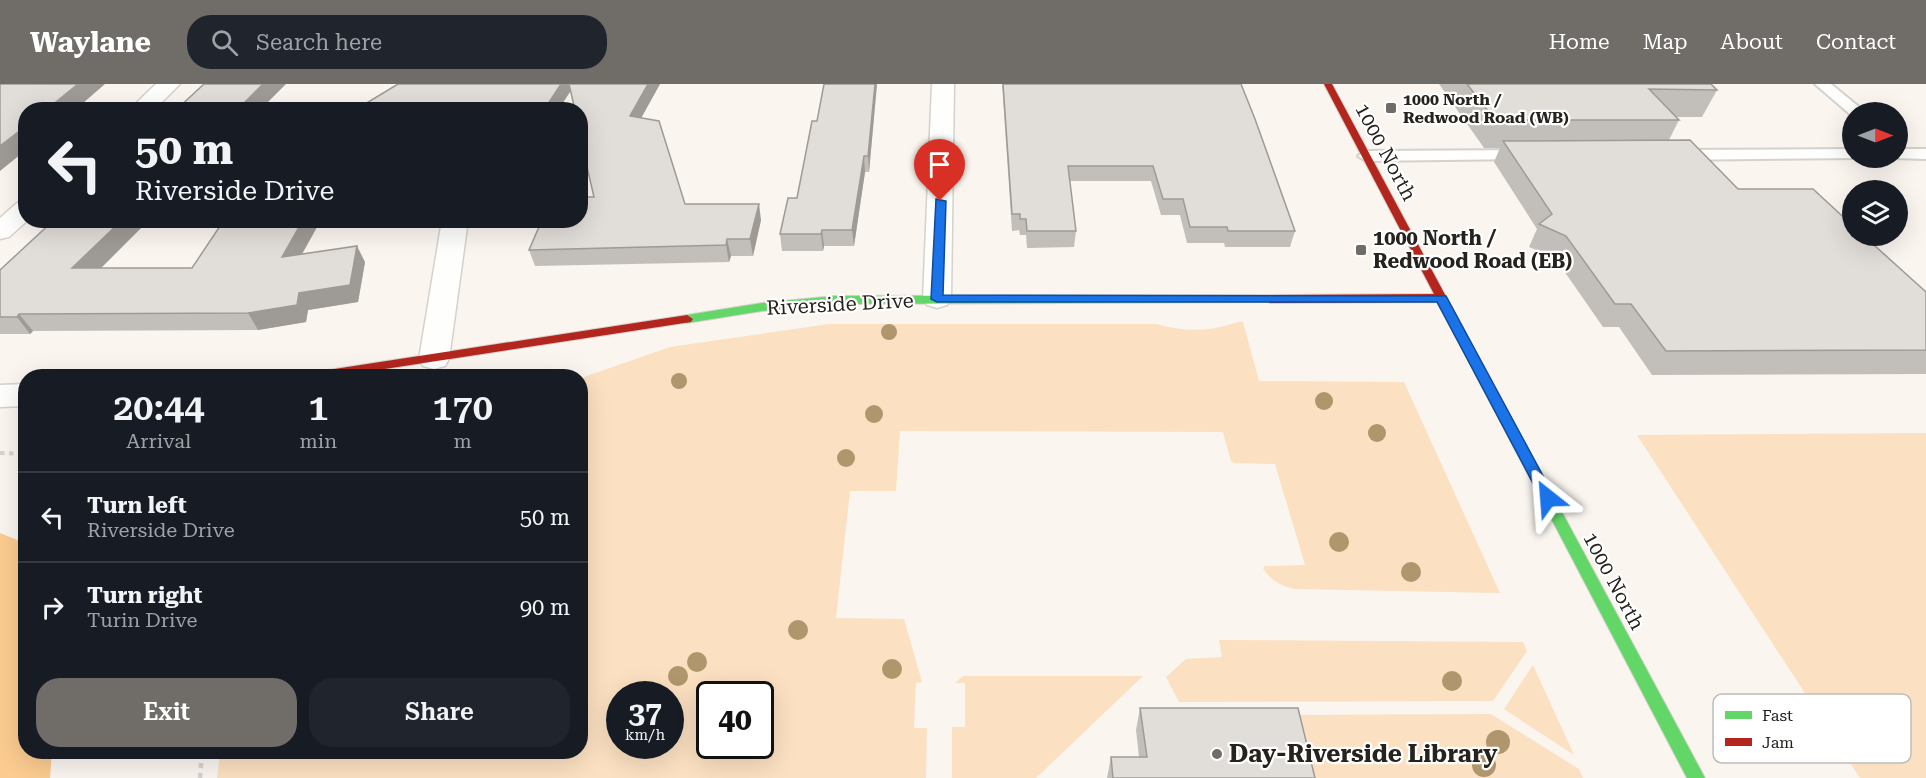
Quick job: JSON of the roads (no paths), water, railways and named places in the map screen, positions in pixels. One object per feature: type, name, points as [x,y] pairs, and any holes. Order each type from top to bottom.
[{"type":"street","points":[[149,102],[169,84]]},
{"type":"street","points":[[937,299],[943,84]]},
{"type":"street","name":"1000 North","points":[[1328,84],[1696,778]]},
{"type":"street","points":[[0,231],[18,216]]},
{"type":"street","points":[[434,359],[453,228]]},
{"type":"street","name":"Riverside Drive","points":[[364,369],[789,304],[835,300],[1441,298]]},
{"type":"street","points":[[0,396],[18,395]]},
{"type":"lane","points":[[1822,84],[1844,102]]},
{"type":"lane","points":[[1908,153],[1926,154]]},
{"type":"lane","points":[[1659,155],[1842,154]]},
{"type":"lane","points":[[1366,156],[1539,155]]},
{"type":"place","name":"1000 North / Redwood Road (WB)","points":[[1391,108]]},
{"type":"place","name":"1000 North / Redwood Road (EB)","points":[[1361,250]]},
{"type":"place","name":"Day-Riverside Library","points":[[1217,754]]}]
